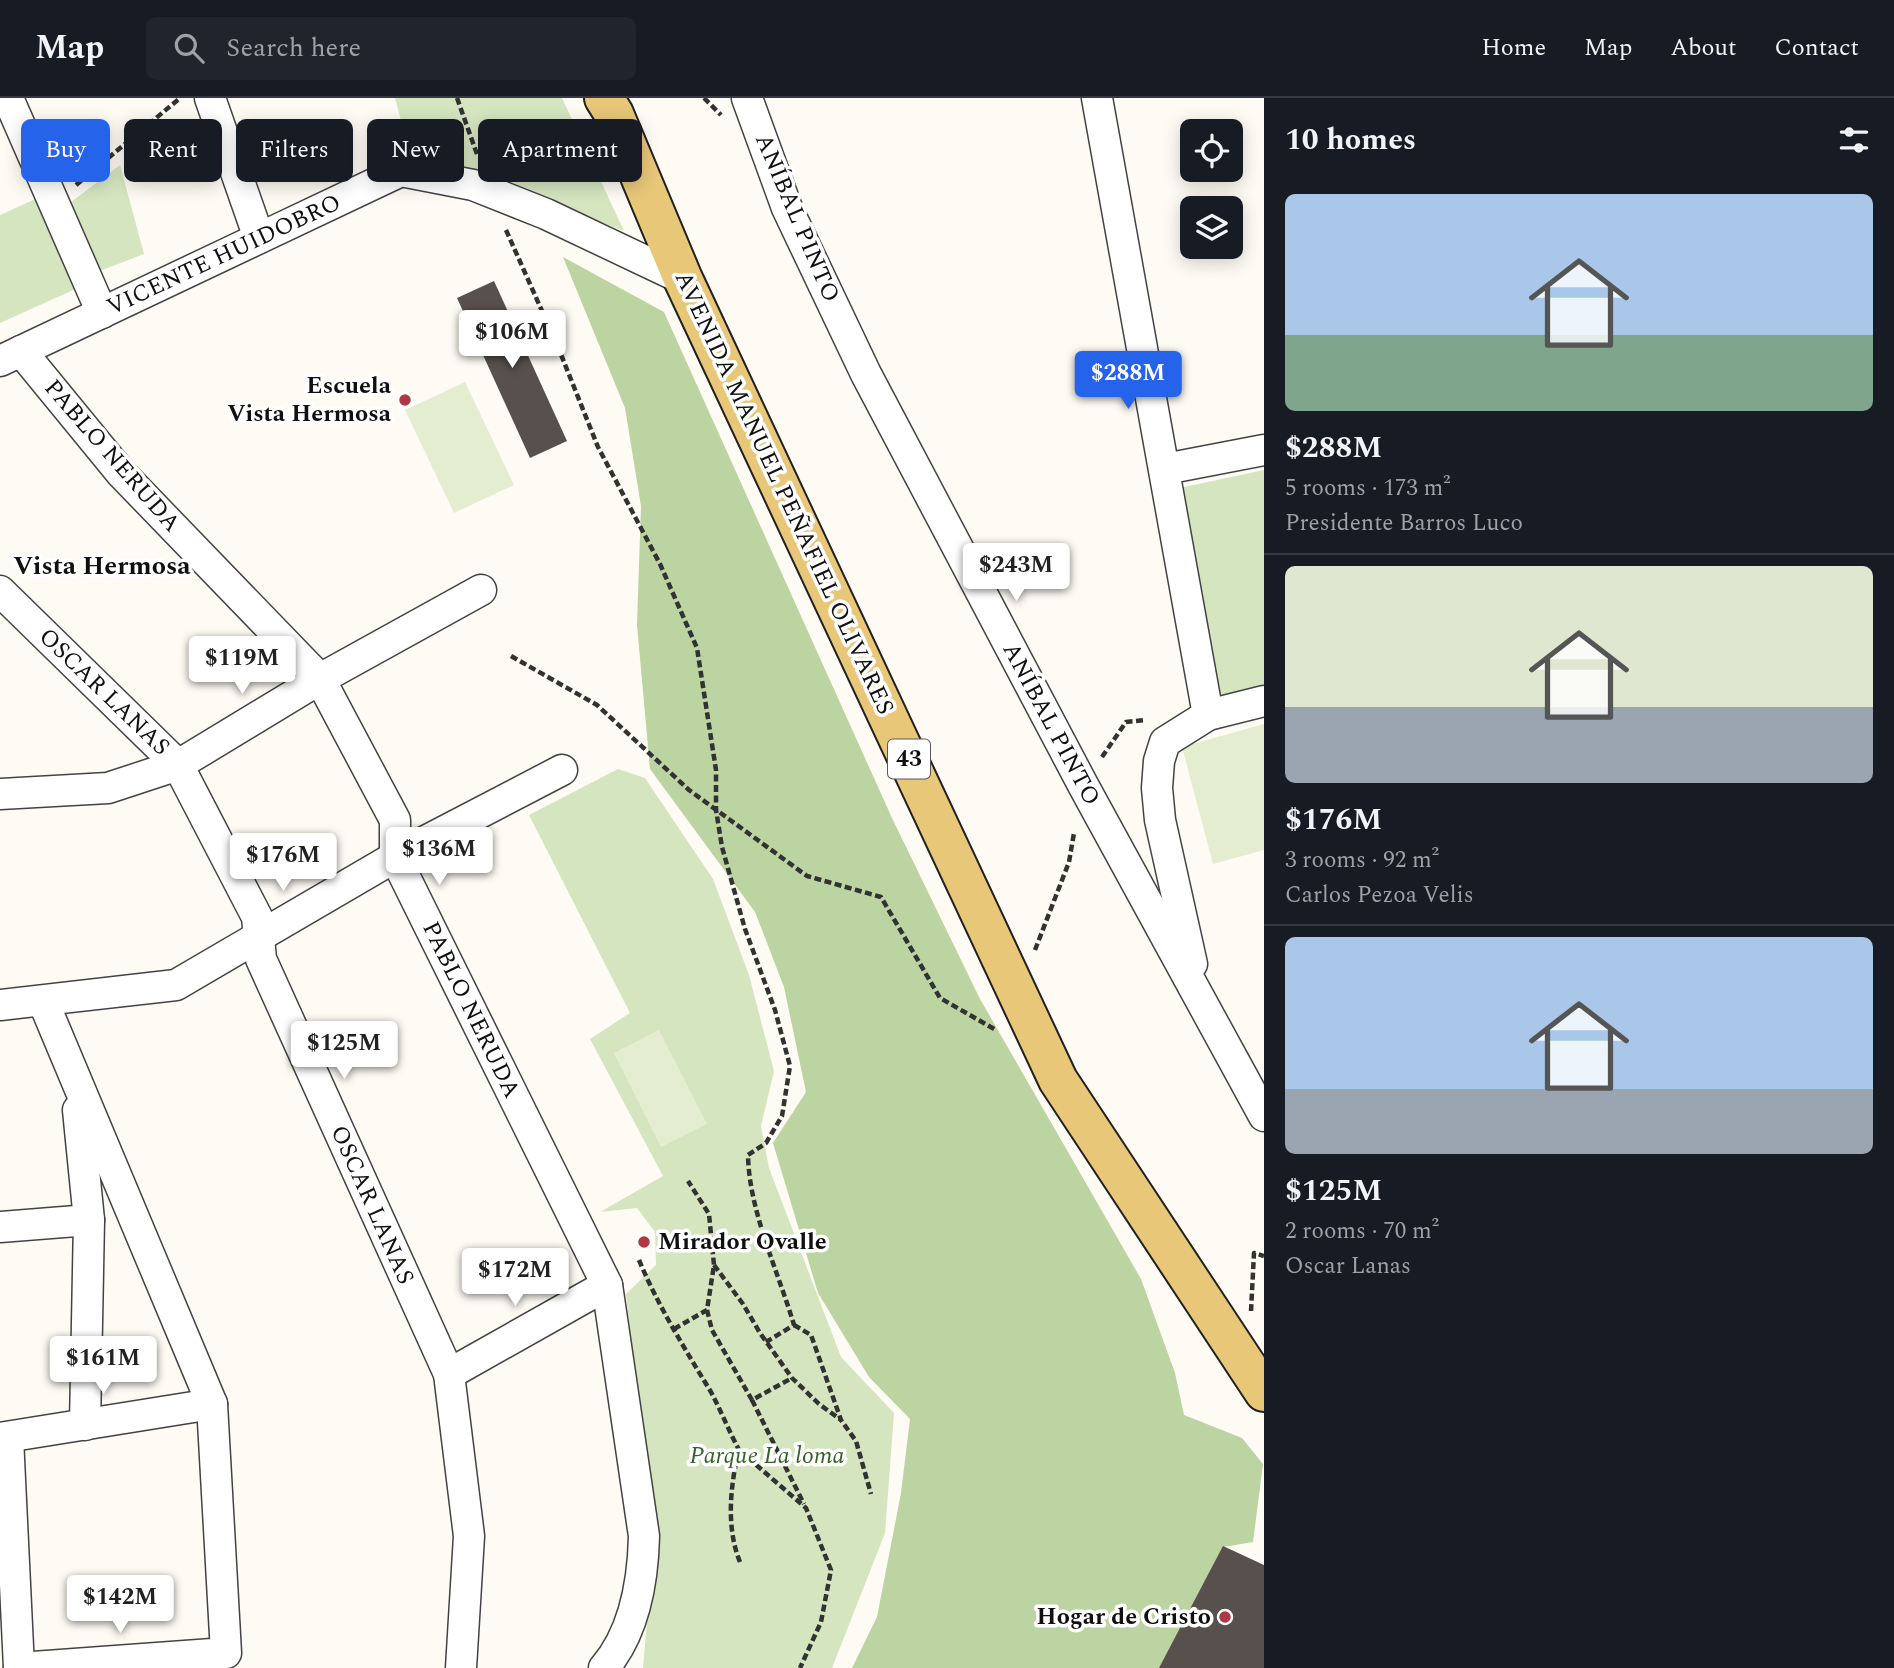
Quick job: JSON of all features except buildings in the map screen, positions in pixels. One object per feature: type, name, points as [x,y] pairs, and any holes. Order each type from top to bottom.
[{"type":"main road","name":"AVENIDA MANUEL PEÑAFIEL OLIVARES","points":[[604,98],[614,114],[683,279],[1058,1080],[1264,1392]]},
{"type":"street","points":[[8,98],[102,313]]},
{"type":"street","points":[[210,98],[259,238]]},
{"type":"street","name":"ANÍBAL PINTO","points":[[747,98],[788,208],[866,374],[1264,1115]]},
{"type":"street","points":[[1097,98],[1208,715]]},
{"type":"street","name":"VICENTE HUIDOBRO","points":[[11,356],[401,172],[490,192],[546,214],[683,279]]},
{"type":"street","name":"PABLO NERUDA","points":[[11,356],[320,679],[395,820],[395,857],[607,1285],[643,1536],[643,1572],[626,1631],[604,1668]]},
{"type":"street","points":[[1165,469],[1264,450]]},
{"type":"street","points":[[0,794],[108,788],[178,765],[320,679],[481,590]]},
{"type":"street","name":"OSCAR LANAS","points":[[0,591],[178,765],[257,917],[261,959],[449,1374],[469,1536],[461,1668]]},
{"type":"street","points":[[1200,1000],[1160,820],[1157,788],[1159,761],[1165,742],[1208,715],[1264,701]]},
{"type":"street","points":[[0,1005],[176,985],[395,857],[562,770]]},
{"type":"street","points":[[43,1001],[212,1404],[226,1653],[19,1668],[4,1438],[212,1404]]},
{"type":"street","points":[[75,1078],[89,1220],[85,1425]]},
{"type":"street","points":[[0,1227],[89,1220]]},
{"type":"street","points":[[449,1374],[607,1285]]},
{"type":"path","points":[[55,203],[180,98]]},
{"type":"path","points":[[457,98],[490,192],[558,347],[598,447],[660,564],[697,648],[716,770],[716,810],[722,847],[745,929],[775,1010],[790,1066],[782,1116],[766,1143],[748,1154],[748,1177],[794,1325],[811,1335],[841,1420],[856,1441],[871,1494]]},
{"type":"path","points":[[511,656],[597,705],[689,790],[807,876],[881,897],[940,998],[998,1031],[1044,1050]]},
{"type":"path","points":[[688,1181],[709,1214],[713,1265],[707,1310],[712,1330],[752,1400],[806,1508],[831,1570],[821,1622],[800,1668]]},
{"type":"path","points":[[1237,1351],[1250,1340],[1254,1252],[1264,1256]]},
{"type":"path","points":[[639,1260],[650,1288],[688,1358],[712,1394],[739,1450],[806,1508]]},
{"type":"path","points":[[713,1265],[743,1304],[792,1378],[819,1404],[841,1420]]},
{"type":"path","points":[[674,1329],[707,1310]]},
{"type":"path","points":[[766,1342],[794,1325]]},
{"type":"path","points":[[752,1400],[792,1378]]},
{"type":"path","points":[[739,1450],[731,1480],[734,1546],[740,1562]]},
{"type":"green space","points":[[395,98],[562,98],[572,119],[478,119],[478,175],[464,172],[464,119],[401,119]]},
{"type":"green space","points":[[120,165],[144,254],[97,272],[67,205],[97,182],[110,182],[110,173]]},
{"type":"green space","points":[[496,182],[601,182],[624,231]]},
{"type":"green space","points":[[40,197],[80,287],[0,323],[0,215]]},
{"type":"green space","points":[[563,257],[664,312],[892,818],[980,999],[1141,1279],[1175,1373],[1184,1415],[1242,1438],[1263,1464],[1253,1542],[1223,1547],[1160,1668],[852,1668],[877,1617],[901,1493],[910,1419],[869,1377],[818,1293],[773,1143],[806,1092],[784,987],[755,912],[650,769],[637,625],[641,506],[625,408]]},
{"type":"green space","points":[[465,382],[514,485],[454,513],[405,410]]},
{"type":"green space","points":[[1264,470],[1264,698],[1202,712],[1156,493]]},
{"type":"green space","points":[[1264,724],[1264,850],[1213,864],[1182,747]]},
{"type":"green space","name":"Parque La loma","points":[[618,769],[645,778],[713,879],[749,975],[774,1071],[761,1126],[769,1168],[841,1357],[894,1413],[885,1533],[832,1668],[643,1668],[654,1536],[626,1294],[656,1265],[655,1232],[637,1208],[600,1212],[663,1176],[590,1039],[630,1013],[529,815]]},
{"type":"green space","points":[[659,1030],[707,1124],[661,1147],[614,1053]]},
{"type":"place","name":"Escuela Vista Hermosa","points":[[405,400]]},
{"type":"place","name":"Mirador Ovalle","points":[[644,1242]]},
{"type":"place","name":"Hogar de Cristo","points":[[1225,1617]]},
{"type":"district","name":"Vista Hermosa","points":[[102,566]]}]
